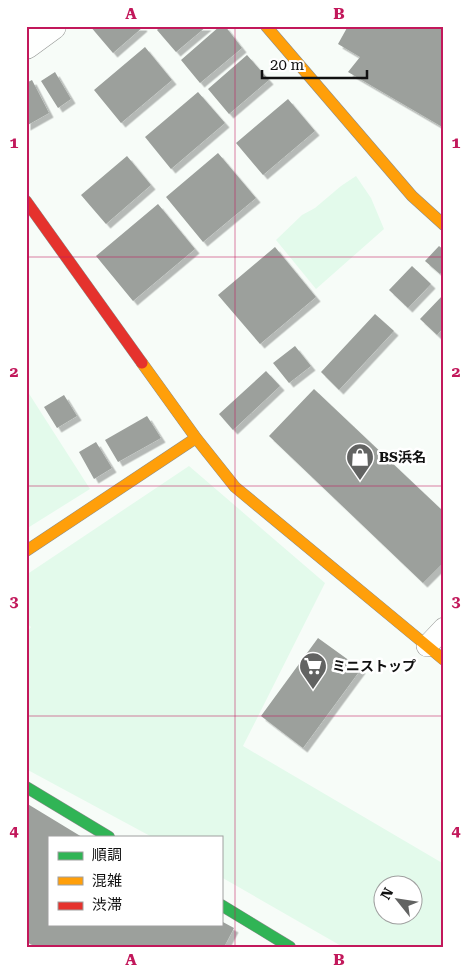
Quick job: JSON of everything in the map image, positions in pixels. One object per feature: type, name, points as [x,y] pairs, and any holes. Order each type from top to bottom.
[{"type":"street","points":[[26,45],[52,26]]},
{"type":"street","points":[[266,26],[412,196],[444,225]]},
{"type":"street","points":[[26,201],[196,438],[235,487],[444,660]]},
{"type":"street","points":[[26,551],[196,438]]},
{"type":"street","points":[[26,787],[107,836]]},
{"type":"street","points":[[222,906],[290,947]]},
{"type":"lane","points":[[427,646],[444,628]]},
{"type":"green space","points":[[356,176],[371,198],[384,229],[316,289],[276,240],[302,215],[315,208]]},
{"type":"green space","points":[[26,389],[90,489],[26,529]]},
{"type":"green space","points":[[189,466],[325,583],[243,746],[444,864],[444,947],[343,947],[222,878],[222,836],[150,836],[26,769],[26,634],[31,627],[26,623],[26,575]]},
{"type":"building","points":[[90,26],[142,26],[143,27],[113,53]]},
{"type":"building","points":[[161,26],[207,26],[176,52],[157,30]]},
{"type":"building","points":[[220,26],[225,26],[242,48],[200,83],[181,60]]},
{"type":"building","points":[[348,26],[444,26],[444,128],[348,72],[360,57],[338,44]]},
{"type":"building","points":[[145,47],[172,80],[121,123],[94,90]]},
{"type":"building","points":[[247,55],[269,80],[229,114],[208,89]]},
{"type":"building","points":[[55,72],[71,99],[58,108],[41,81]]},
{"type":"building","points":[[32,80],[49,113],[26,126],[26,83]]},
{"type":"building","points":[[198,92],[225,123],[171,169],[145,137]]},
{"type":"building","points":[[288,99],[315,131],[263,175],[236,143]]},
{"type":"building","points":[[218,153],[256,198],[203,242],[166,197]]},
{"type":"building","points":[[127,156],[151,185],[106,224],[81,195]]},
{"type":"building","points":[[158,204],[195,249],[133,301],[96,256]]},
{"type":"building","points":[[439,246],[444,250],[444,270],[440,274],[425,261]]},
{"type":"building","points":[[275,247],[316,297],[260,344],[218,295]]},
{"type":"building","points":[[412,266],[431,284],[408,308],[389,290]]},
{"type":"building","points":[[444,294],[444,327],[437,335],[420,319]]},
{"type":"building","points":[[375,314],[394,331],[339,390],[321,372]]},
{"type":"building","points":[[295,346],[311,366],[289,383],[273,363]]},
{"type":"building","points":[[266,371],[280,386],[233,430],[219,414]]},
{"type":"building","points":[[314,389],[444,512],[444,562],[423,583],[269,436]]},
{"type":"building","points":[[64,395],[77,416],[57,428],[44,407]]},
{"type":"building","points":[[147,416],[161,438],[118,462],[105,440]]},
{"type":"building","points":[[96,442],[112,468],[94,479],[79,452]]},
{"type":"building","points":[[318,638],[361,669],[303,748],[261,716]]},
{"type":"building","points":[[26,803],[80,836],[48,836],[48,926],[222,926],[222,922],[234,928],[224,947],[37,947],[26,942]]},
{"type":"traffic: fast","points":[[26,787],[107,836]]},
{"type":"traffic: fast","points":[[222,906],[290,947]]},
{"type":"traffic: slow","points":[[266,26],[412,196],[444,225]]},
{"type":"traffic: slow","points":[[142,363],[196,438],[235,487],[444,660]]},
{"type":"traffic: slow","points":[[26,551],[196,438]]},
{"type":"traffic: jam","points":[[26,201],[142,363]]},
{"type":"place","name":"BS浜名","points":[[360,481]]},
{"type":"place","name":"ミニストップ","points":[[313,690]]}]
